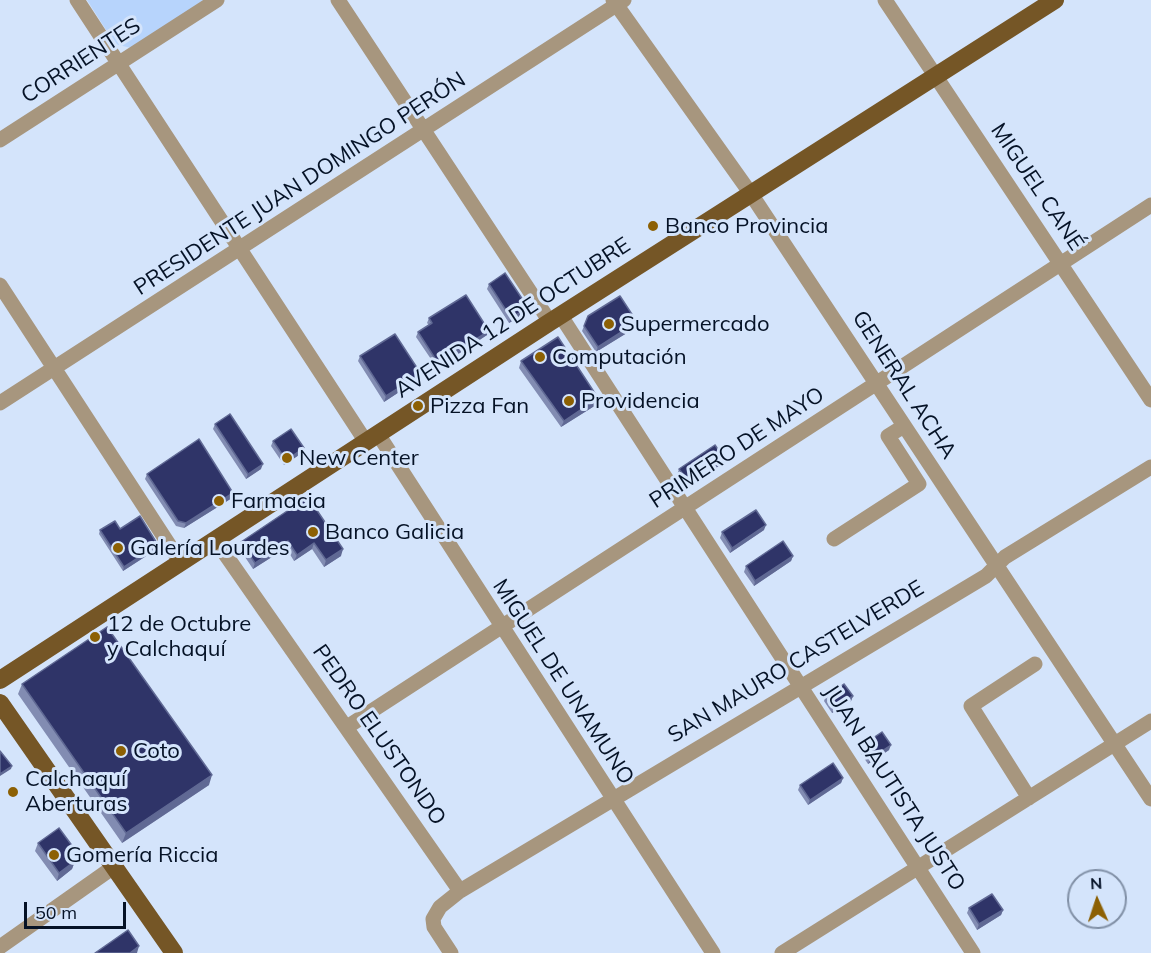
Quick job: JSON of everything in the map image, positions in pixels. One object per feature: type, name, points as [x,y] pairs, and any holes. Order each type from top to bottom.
[{"type":"main road","name":"AVENIDA 12 DE OCTUBRE","points":[[0,681],[555,319],[1054,0]]},
{"type":"main road","points":[[0,703],[174,953]]},
{"type":"street","name":"MIGUEL DE UNAMUNO","points":[[77,0],[240,249],[501,628],[713,953]]},
{"type":"street","name":"CORRIENTES","points":[[0,140],[217,0]]},
{"type":"street","name":"JUAN BAUTISTA JUSTO","points":[[338,0],[424,131],[684,508],[973,953]]},
{"type":"street","name":"MIGUEL CANÉ","points":[[885,0],[1151,400]]},
{"type":"street","name":"PRESIDENTE JUAN DOMINGO PERÓN","points":[[0,403],[55,370],[424,131],[618,2]]},
{"type":"street","name":"GENERAL ACHA","points":[[618,2],[751,194],[1151,799]]},
{"type":"street","name":"PRIMERO DE MAYO","points":[[347,728],[1151,205]]},
{"type":"street","points":[[0,285],[181,563]]},
{"type":"street","points":[[834,538],[919,484],[888,436],[904,426]]},
{"type":"street","name":"SAN MAURO CASTELVERDE","points":[[460,891],[800,685],[986,576],[1005,557],[1151,467]]},
{"type":"street","name":"PEDRO ELUSTONDO","points":[[216,541],[460,891]]},
{"type":"street","points":[[1029,798],[971,706],[1035,664]]},
{"type":"street","points":[[782,953],[1151,721]]},
{"type":"street","points":[[0,947],[115,866]]},
{"type":"street","points":[[451,953],[434,927],[433,919],[440,907],[460,891]]},
{"type":"shaded area","points":[[87,0],[205,0],[131,48],[115,44]]},
{"type":"building","points":[[505,273],[523,300],[521,312],[511,318],[489,284]]},
{"type":"building","points":[[466,295],[489,331],[438,363],[418,332],[432,323],[429,318]]},
{"type":"building","name":"Supermercado","points":[[620,296],[637,322],[598,347],[584,326],[588,316]]},
{"type":"building","points":[[395,334],[421,374],[386,396],[360,356]]},
{"type":"building","points":[[558,337],[598,398],[564,421],[521,361]]},
{"type":"building","points":[[230,414],[263,464],[248,474],[215,424]]},
{"type":"building","points":[[291,429],[304,448],[286,460],[273,441]]},
{"type":"building","points":[[199,439],[233,493],[186,523],[178,521],[147,474]]},
{"type":"building","points":[[715,445],[724,458],[693,479],[687,479],[679,469]]},
{"type":"building","points":[[308,497],[343,549],[326,560],[314,543],[297,555],[288,541],[255,563],[241,542]]},
{"type":"building","points":[[756,510],[766,525],[732,548],[722,532]]},
{"type":"building","points":[[140,516],[158,545],[124,567],[100,530],[115,521],[120,529]]},
{"type":"building","points":[[783,541],[793,556],[755,581],[746,566]]},
{"type":"building","name":"Coto","points":[[107,627],[212,775],[126,833],[22,684]]},
{"type":"building","points":[[844,684],[853,696],[834,708],[826,696]]},
{"type":"building","points":[[882,732],[891,745],[870,759],[861,746]]},
{"type":"building","points":[[0,751],[12,766],[0,774]]},
{"type":"building","points":[[833,763],[843,778],[810,800],[800,785]]},
{"type":"building","name":"Gomería Riccia","points":[[59,828],[76,851],[75,861],[59,873],[38,843]]},
{"type":"building","points":[[992,894],[1003,910],[979,924],[969,908]]},
{"type":"building","points":[[128,930],[139,946],[130,953],[95,953]]},
{"type":"place","name":"Banco Provincia","points":[[653,226]]},
{"type":"place","name":"Supermercado","points":[[609,324]]},
{"type":"place","name":"Computación","points":[[540,357]]},
{"type":"place","name":"Providencia","points":[[569,401]]},
{"type":"place","name":"Pizza Fan","points":[[418,406]]},
{"type":"place","name":"New Center","points":[[287,458]]},
{"type":"place","name":"Farmacia","points":[[219,501]]},
{"type":"place","name":"Banco Galicia","points":[[313,532]]},
{"type":"place","name":"Galería Lourdes","points":[[118,548]]},
{"type":"place","name":"12 de Octubre y Calchaquí","points":[[95,637]]},
{"type":"place","name":"Coto","points":[[121,751]]},
{"type":"place","name":"Calchaquí Aberturas","points":[[13,792]]},
{"type":"place","name":"Gomería Riccia","points":[[54,855]]}]
